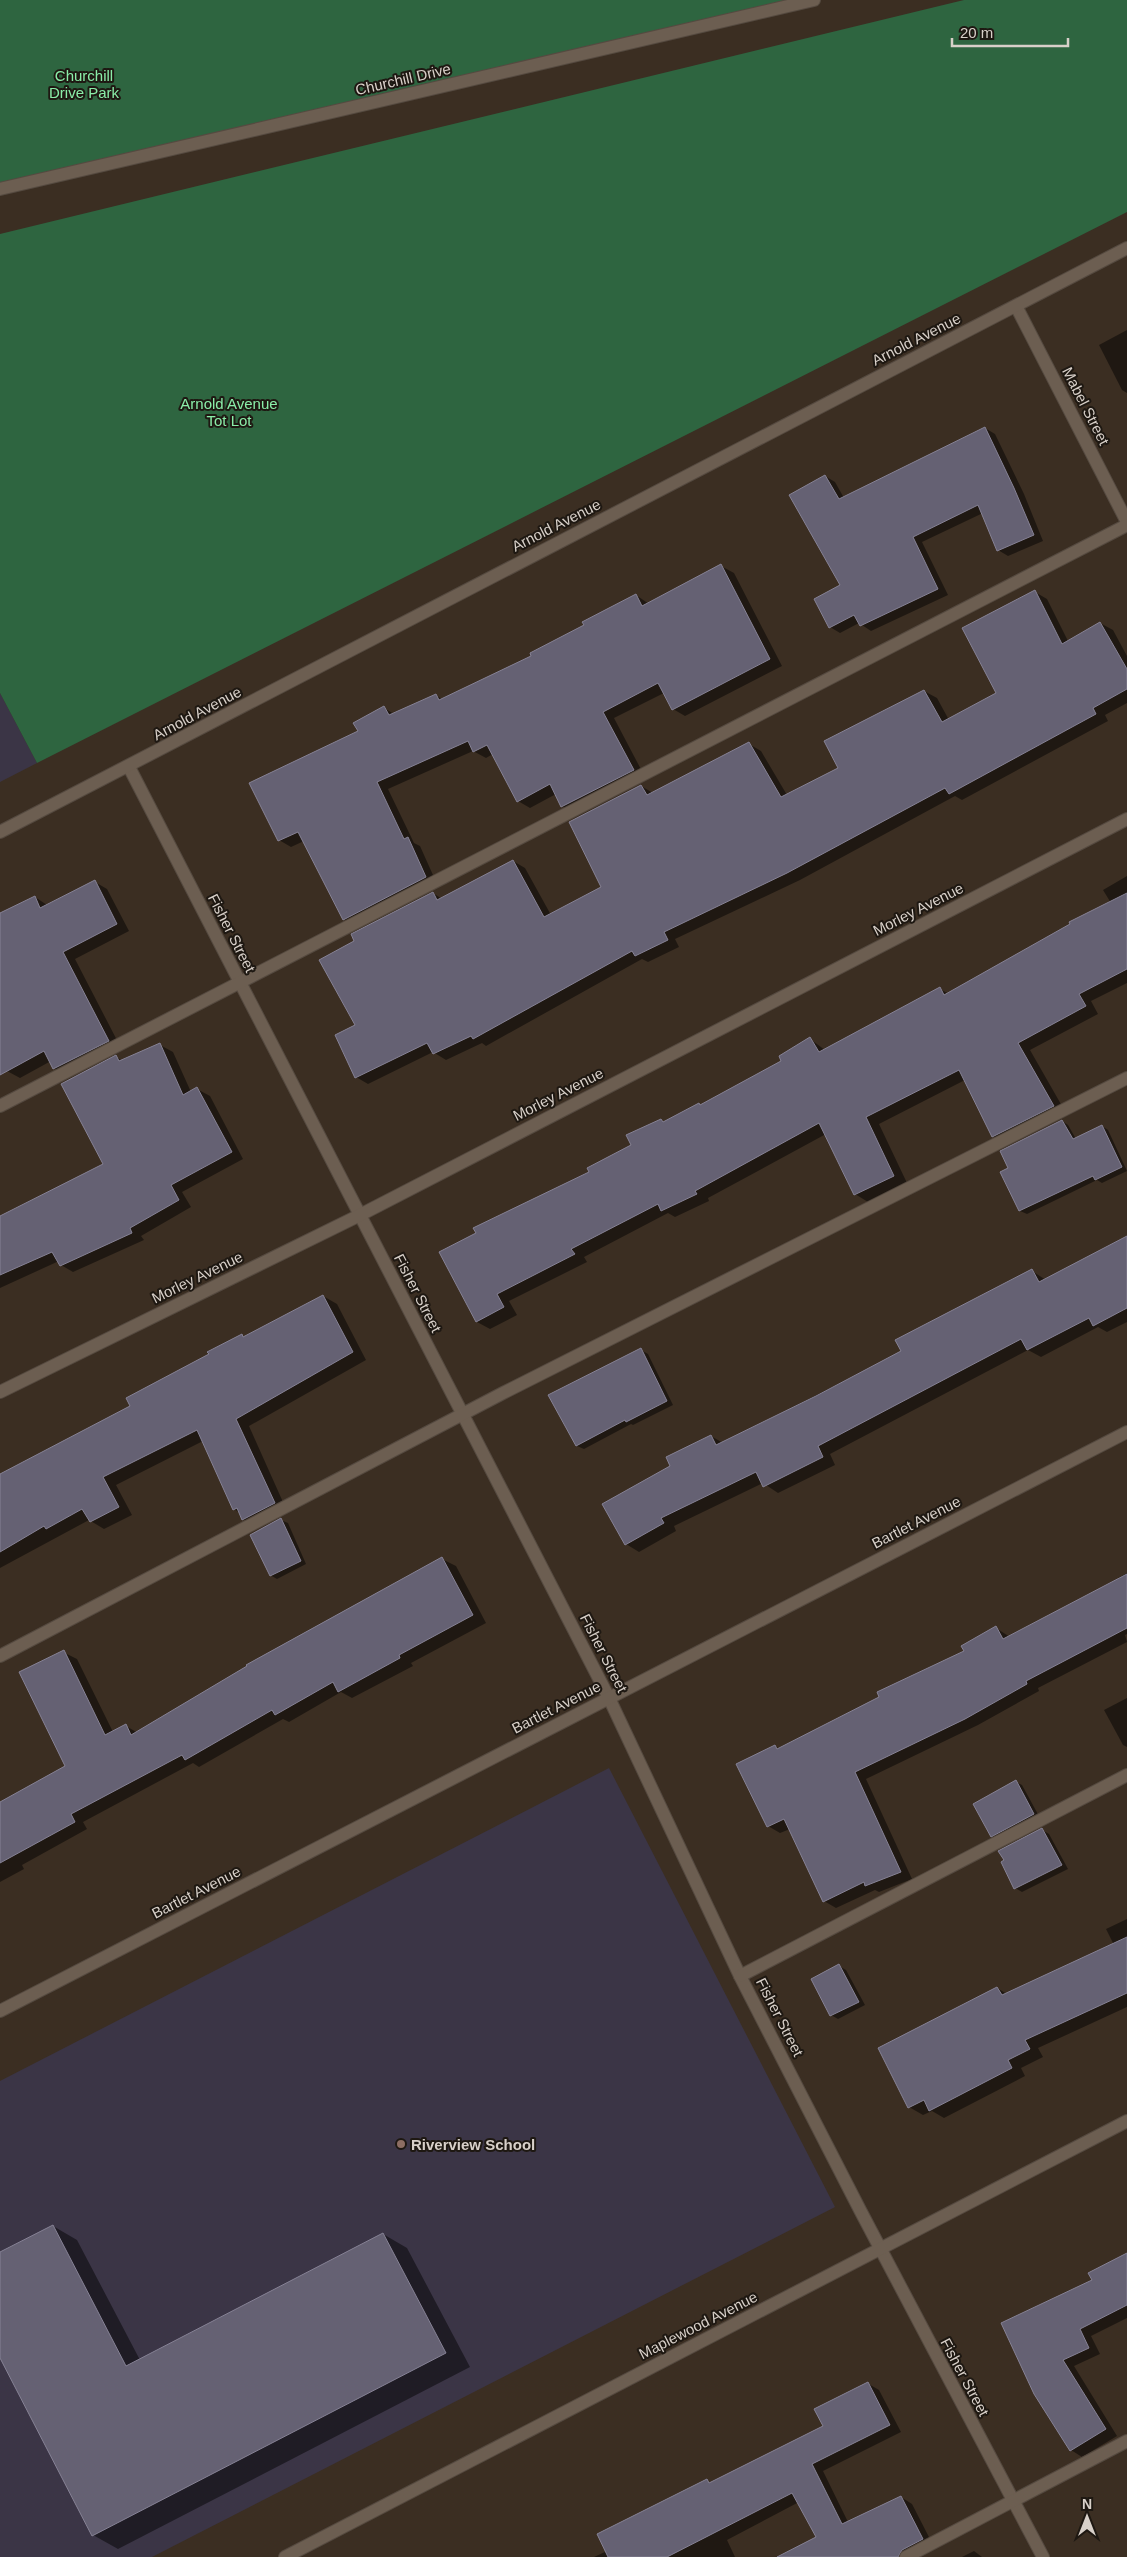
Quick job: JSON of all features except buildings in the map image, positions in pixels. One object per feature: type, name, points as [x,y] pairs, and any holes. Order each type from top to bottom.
[{"type":"street","name":"Churchill Drive","points":[[0,189],[814,0]]},
{"type":"street","name":"Arnold Avenue","points":[[0,832],[1127,248]]},
{"type":"street","name":"Mabel Street","points":[[1016,306],[1127,524]]},
{"type":"street","points":[[0,1106],[240,984],[1127,524]]},
{"type":"street","name":"Fisher Street","points":[[128,767],[609,1698],[740,1976],[880,2250],[1043,2557]]},
{"type":"street","name":"Morley Avenue","points":[[0,1392],[360,1215],[1127,819]]},
{"type":"street","points":[[0,1656],[463,1414],[1127,1078]]},
{"type":"street","name":"Bartlet Avenue","points":[[0,2011],[1127,1432]]},
{"type":"street","points":[[740,1976],[1127,1775]]},
{"type":"street","name":"Maplewood Avenue","points":[[285,2557],[1127,2122]]},
{"type":"street","points":[[906,2557],[1127,2441]]},
{"type":"shaded area","points":[[0,693],[37,763],[0,782]]},
{"type":"shaded area","name":"Riverview School","points":[[609,1768],[835,2207],[152,2557],[0,2557],[0,2081]]},
{"type":"green space","name":"Churchill Drive Park","points":[[0,0],[814,0],[0,189]]},
{"type":"green space","name":"Arnold Avenue Tot Lot","points":[[964,0],[1127,0],[1127,212],[37,763],[0,693],[0,234]]},
{"type":"place","name":"Riverview School","points":[[401,2144]]}]
